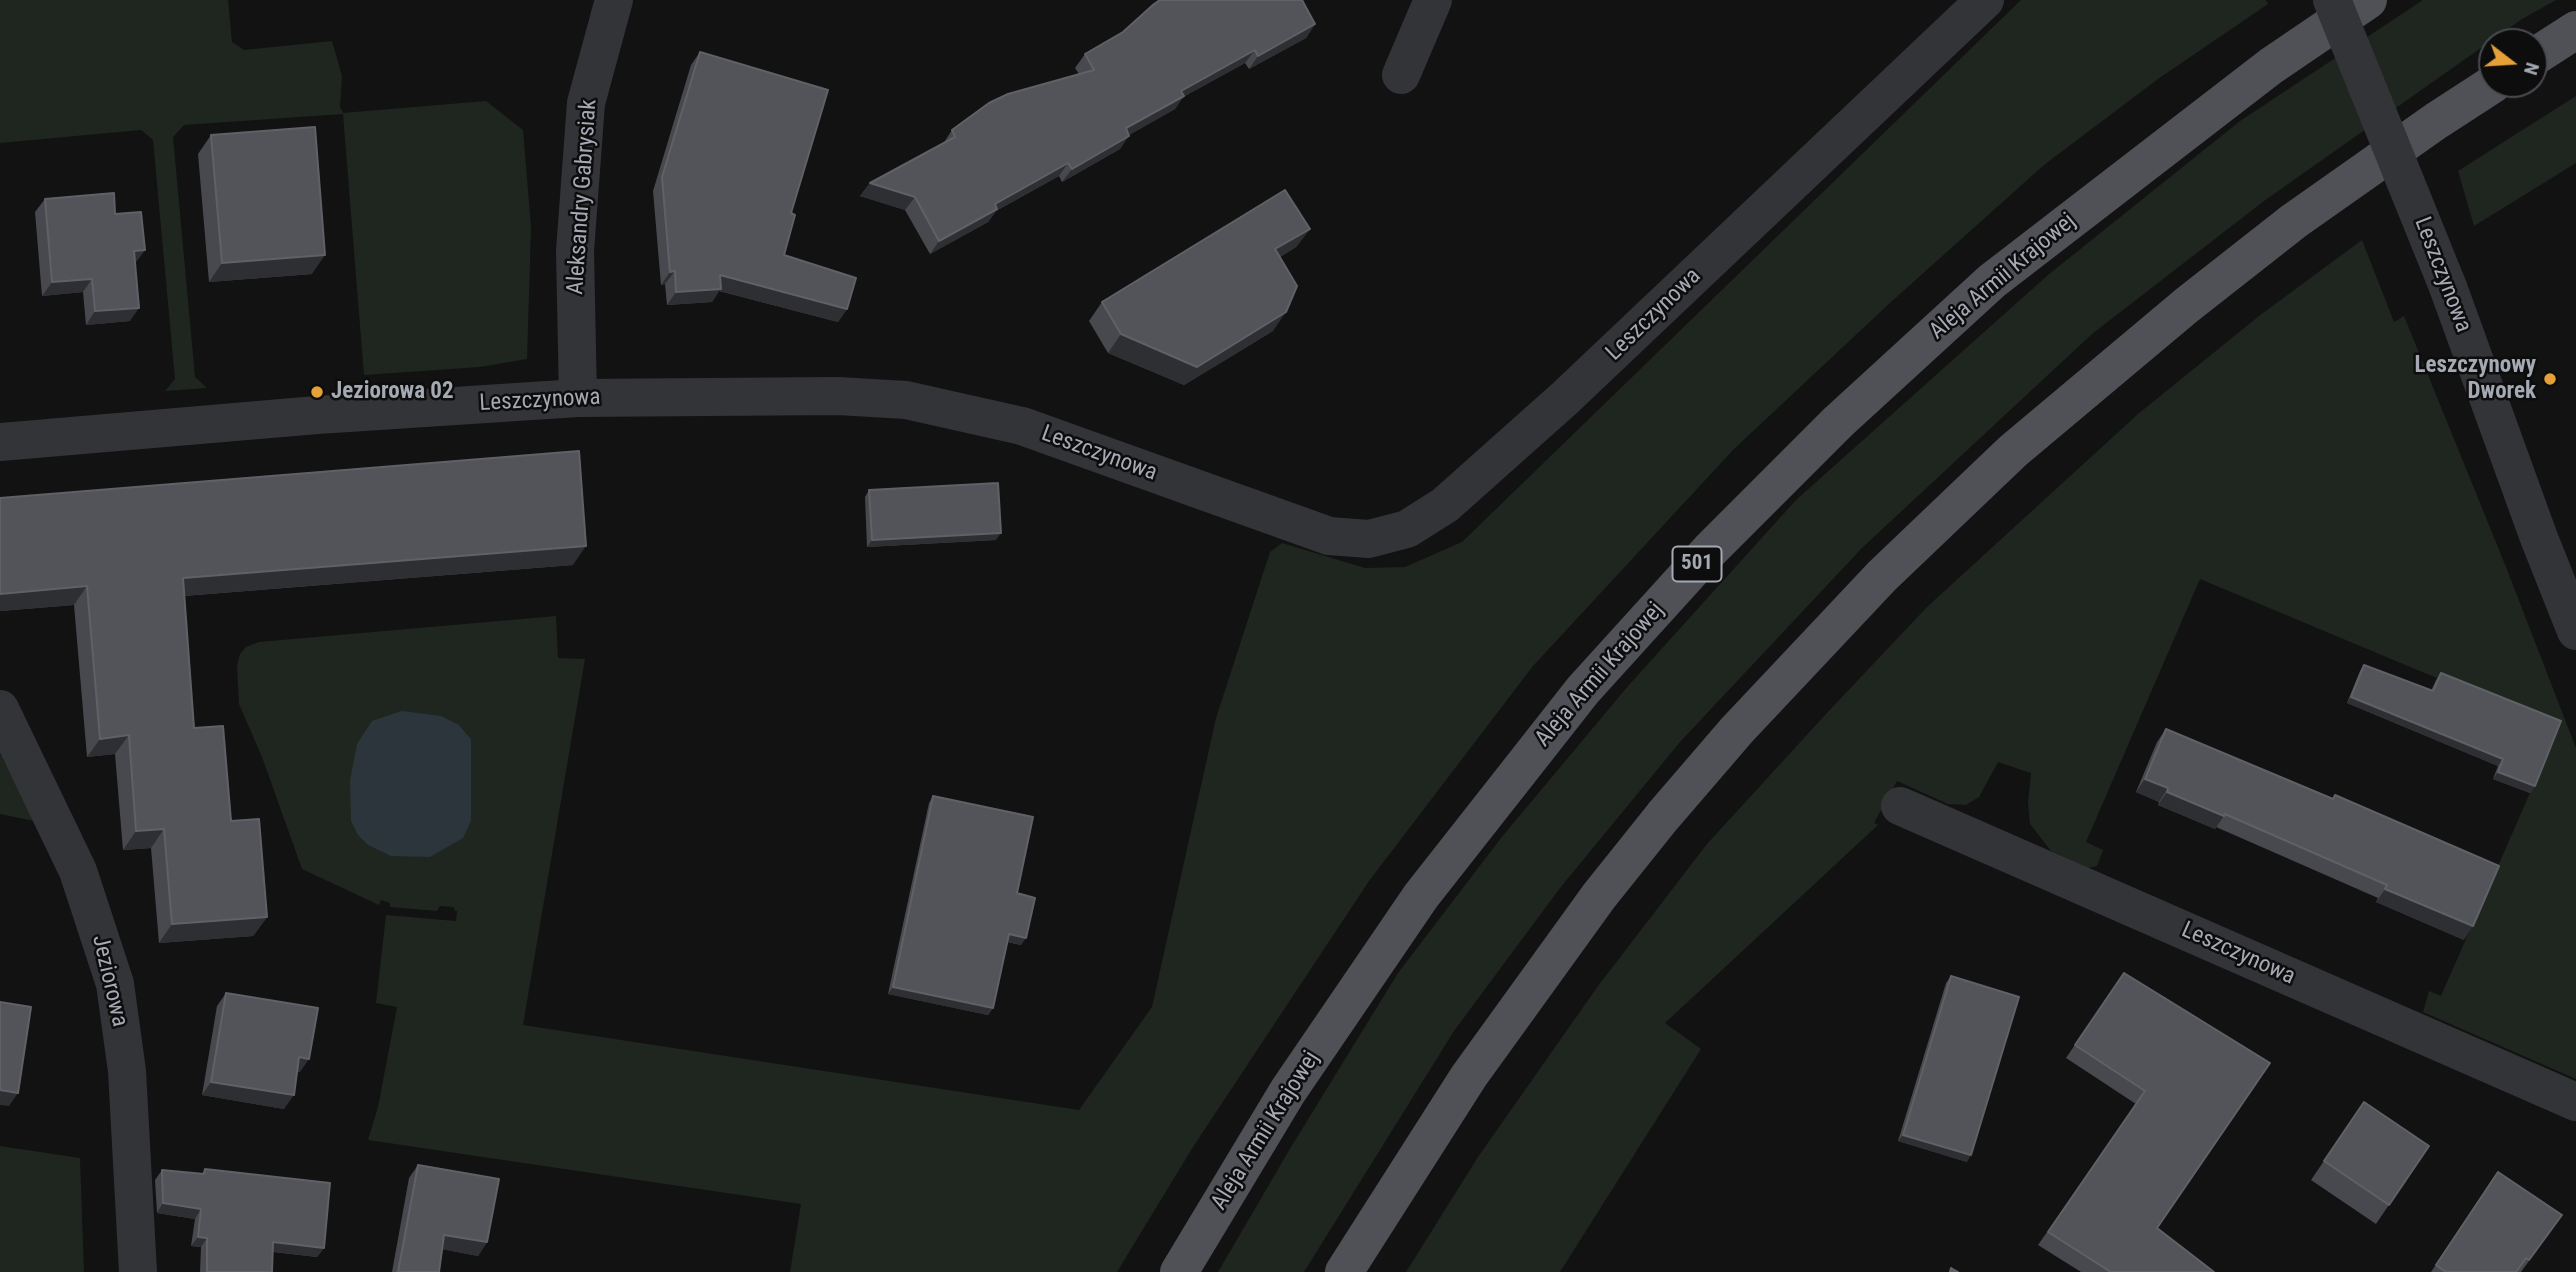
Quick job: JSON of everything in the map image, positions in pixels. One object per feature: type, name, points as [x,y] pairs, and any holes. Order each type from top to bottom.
[{"type":"main road","name":"Aleja Armii Krajowej","points":[[1180,1272],[1288,1091],[1421,896],[1583,690],[1710,550],[1838,422],[1992,281],[2271,66],[2368,0]]},
{"type":"main road","points":[[2548,48],[2576,30]]},
{"type":"main road","points":[[1344,1272],[1469,1076],[1599,896],[1737,730],[1882,576],[2013,451],[2187,305],[2294,221],[2478,94]]},
{"type":"street","name":"Aleksandry Gabrysiak","points":[[578,398],[575,251],[586,103],[614,0]]},
{"type":"street","points":[[1401,75],[1433,0]]},
{"type":"street","name":"Leszczynowa","points":[[0,442],[578,398],[838,396],[906,400],[1022,426],[1329,536],[1369,539],[1406,528],[1445,505],[1565,398],[1985,0]]},
{"type":"street","name":"Leszczynowa","points":[[2332,0],[2448,287],[2539,538],[2576,631]]},
{"type":"street","name":"Jeziorowa","points":[[0,709],[78,871],[115,984],[127,1070],[138,1272]]},
{"type":"street","name":"Leszczynowa","points":[[1900,806],[2576,1102]]},
{"type":"shaded area","points":[[0,0],[228,0],[232,42],[244,50],[332,41],[342,76],[340,107],[343,113],[486,101],[523,130],[531,227],[527,359],[480,367],[364,375],[343,114],[184,125],[173,137],[195,377],[207,388],[165,391],[175,379],[153,140],[141,130],[0,143]]},
{"type":"shaded area","points":[[2021,0],[2266,0],[2268,4],[2158,79],[2044,165],[1891,302],[1734,449],[1533,666],[1369,881],[1193,1147],[1117,1272],[790,1272],[801,1204],[368,1140],[378,1107],[397,1007],[376,1003],[386,915],[456,921],[457,911],[454,907],[440,906],[437,911],[390,907],[390,903],[381,900],[379,905],[302,869],[262,757],[239,704],[237,665],[240,654],[246,647],[259,642],[556,616],[558,658],[585,659],[523,1025],[1079,1110],[1152,1007],[1216,718],[1270,552],[1282,543],[1365,568],[1405,567],[1462,542]],"holes":[[[459,725],[471,739],[471,821]]]},
{"type":"shaded area","points":[[2423,0],[2556,0],[2509,28],[2478,28],[2478,50],[2264,201],[2092,334],[1862,548],[1680,742],[1560,888],[1454,1031],[1304,1272],[1218,1272],[1398,973],[1501,838],[1628,686],[1796,500],[2048,275],[2240,121]]},
{"type":"shaded area","points":[[2576,96],[2576,163],[2474,226],[2458,171]]},
{"type":"shaded area","points":[[2362,240],[2394,322],[2404,316],[2576,748],[2576,1079],[2423,1012],[2429,991],[2441,996],[2556,728],[2200,579],[2086,842],[2103,850],[2097,866],[2088,868],[2051,851],[2030,824],[2028,802],[2031,773],[1998,762],[1979,797],[1966,805],[1948,804],[1897,781],[1874,823],[1878,825],[1665,1023],[1701,1049],[1560,1272],[1406,1272],[1478,1157],[1598,986],[1707,844],[1826,714],[1927,607],[2138,414],[2259,316]]},
{"type":"shaded area","points":[[402,711],[441,716],[459,725],[471,739],[471,821],[463,838],[430,857],[391,856],[368,845],[358,835],[351,821],[350,781],[357,744],[372,721]]},
{"type":"shaded area","points":[[0,754],[31,814],[34,821],[0,814]]},
{"type":"shaded area","points":[[0,1146],[80,1158],[84,1272],[0,1272]]},
{"type":"building","points":[[1160,0],[1302,0],[1315,24],[1258,56],[1255,50],[1181,91],[1184,96],[1126,128],[1129,136],[1072,169],[1068,163],[995,204],[997,209],[939,241],[915,197],[870,183],[955,137],[952,130],[989,103],[1008,94],[1094,70],[1085,54],[1123,32]]},
{"type":"building","points":[[700,52],[828,90],[791,213],[795,215],[784,255],[856,278],[847,309],[720,275],[721,289],[676,292],[675,271],[670,272],[662,177]]},
{"type":"building","points":[[315,127],[325,255],[222,263],[211,135]]},
{"type":"building","points":[[1285,190],[1310,229],[1275,249],[1297,286],[1286,312],[1197,367],[1121,334],[1102,302]]},
{"type":"building","points":[[114,193],[115,214],[141,212],[145,250],[134,251],[139,308],[95,311],[92,279],[52,282],[45,199]]},
{"type":"building","points":[[579,451],[586,546],[183,578],[194,728],[223,726],[231,821],[259,819],[267,917],[172,924],[164,829],[136,831],[129,735],[100,739],[87,586],[0,594],[0,498]]},
{"type":"building","points":[[998,483],[1001,533],[872,540],[869,490]]},
{"type":"building","points":[[2364,665],[2433,691],[2441,673],[2561,721],[2535,786],[2498,772],[2503,759],[2351,697]]},
{"type":"building","points":[[2166,729],[2333,799],[2335,795],[2499,866],[2473,926],[2385,889],[2387,885],[2225,814],[2224,816],[2167,792],[2168,788],[2145,779]]},
{"type":"building","points":[[933,796],[1033,817],[1017,893],[1035,898],[1026,938],[1009,934],[993,1008],[893,987]]},
{"type":"building","points":[[2124,973],[2270,1063],[2157,1228],[2214,1272],[2111,1272],[2048,1232],[2145,1091],[2075,1045]]},
{"type":"building","points":[[1951,976],[2019,997],[1971,1155],[1903,1135]]},
{"type":"building","points":[[226,993],[318,1008],[309,1059],[299,1057],[294,1095],[211,1082]]},
{"type":"building","points":[[0,1002],[31,1007],[18,1093],[0,1090]]},
{"type":"building","points":[[2364,1102],[2429,1146],[2389,1205],[2324,1161]]},
{"type":"building","points":[[418,1165],[499,1179],[487,1242],[444,1235],[439,1272],[398,1272]]},
{"type":"building","points":[[205,1169],[330,1183],[324,1248],[273,1242],[272,1272],[207,1272],[207,1238],[198,1237],[201,1209],[163,1203],[162,1170],[204,1174]]},
{"type":"building","points":[[2498,1172],[2562,1215],[2529,1260],[2526,1258],[2516,1272],[2446,1272],[2436,1265]]},
{"type":"place","name":"Leszczynowy Dworek","points":[[2550,379]]},
{"type":"place","name":"Jeziorowa 02","points":[[317,392]]}]
